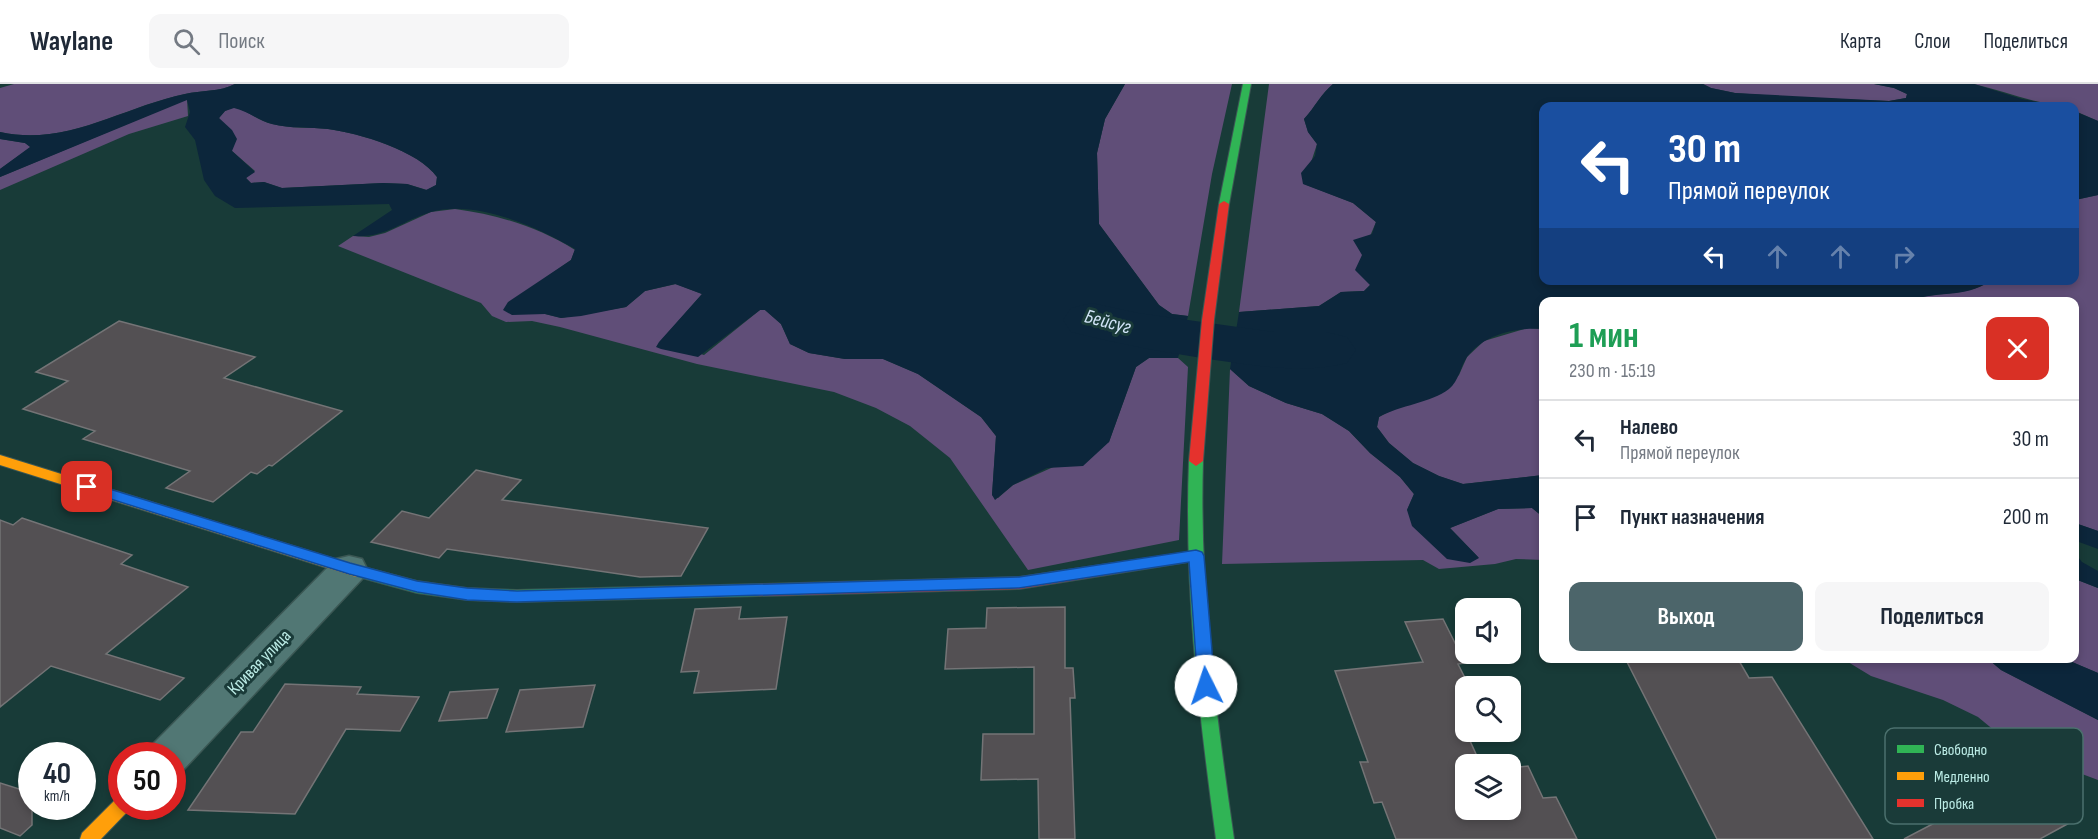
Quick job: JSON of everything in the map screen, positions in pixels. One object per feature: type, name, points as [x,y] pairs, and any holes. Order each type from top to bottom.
[{"type":"main road","points":[[1225,839],[1208,708],[1194,506],[1203,367],[1210,304],[1229,176],[1247,84]]},
{"type":"main road","points":[[0,460],[349,568],[417,586],[467,594],[517,597],[1019,583],[1196,556]]},
{"type":"main road","points":[[89,839],[108,819]]},
{"type":"street","name":"Кривая улица","points":[[182,742],[349,568]]},
{"type":"shaded area","points":[[14,84],[235,84],[162,100],[71,130],[24,135],[0,132],[0,88]]},
{"type":"shaded area","points":[[1125,84],[1232,84],[1212,174],[1188,316],[1172,314],[1159,305],[1099,224],[1097,153],[1105,119]]},
{"type":"shaded area","points":[[1269,84],[1333,84],[1304,119],[1308,132],[1317,144],[1304,184],[1353,203],[1376,222],[1362,255],[1371,284],[1364,291],[1341,292],[1319,306],[1239,312]]},
{"type":"shaded area","points":[[1703,84],[1874,84],[1894,88],[1907,94],[1906,98],[1889,101],[1792,97],[1735,93]]},
{"type":"shaded area","points":[[1974,84],[2098,84],[2098,121],[2079,113],[2079,102],[2036,101]]},
{"type":"shaded area","points":[[187,99],[188,116],[129,134],[0,190],[0,177]]},
{"type":"shaded area","points":[[234,107],[272,124],[341,131],[403,151],[417,159],[437,177],[436,185],[427,190],[407,184],[383,183],[282,188],[264,182],[251,183],[246,178],[255,171],[232,151],[219,118],[225,111]]},
{"type":"shaded area","points":[[0,139],[25,143],[31,147],[0,169]]},
{"type":"shaded area","points":[[2098,195],[2098,531],[2079,524],[2079,297],[1922,297],[1960,292],[1983,285],[2079,285],[2079,199]]},
{"type":"shaded area","points":[[455,209],[518,223],[575,250],[571,260],[545,278],[529,313],[561,318],[626,307],[645,291],[676,284],[702,294],[660,342],[704,355],[760,310],[765,310],[781,324],[790,344],[809,353],[845,359],[883,359],[918,374],[981,417],[996,436],[992,495],[998,498],[1013,485],[1109,442],[1136,367],[1149,358],[1178,358],[1188,367],[1179,540],[1028,570],[950,458],[910,426],[876,408],[834,392],[697,364],[560,327],[532,321],[506,322],[492,316],[481,303],[338,246],[353,236],[369,237],[385,233],[431,212]]},
{"type":"shaded area","points":[[1528,328],[1539,329],[1539,475],[1463,484],[1439,476],[1413,463],[1389,443],[1377,427],[1379,417],[1398,407],[1437,395],[1459,375],[1467,357],[1484,341]]},
{"type":"shaded area","points":[[1230,369],[1249,386],[1286,403],[1322,414],[1349,431],[1370,453],[1400,477],[1414,494],[1407,510],[1479,558],[1450,528],[1498,509],[1532,508],[1539,514],[1539,560],[1516,559],[1495,564],[1439,569],[1423,560],[1222,564]]},
{"type":"shaded area","points":[[2079,581],[2098,588],[2098,673],[2074,663],[2079,663]]},
{"type":"shaded area","points":[[1850,663],[1993,663],[2001,670],[2098,720],[2098,780],[2083,774],[2083,728],[1991,728],[1978,717],[1943,700],[1871,676]]},
{"type":"water","points":[[235,84],[1125,84],[1105,119],[1097,153],[1099,224],[1159,305],[1172,314],[1188,316],[1178,358],[1149,358],[1136,367],[1109,442],[1083,466],[1047,468],[1013,485],[995,500],[992,495],[996,436],[981,417],[918,374],[883,359],[845,359],[809,353],[790,344],[781,324],[765,310],[760,310],[698,357],[661,349],[656,347],[659,342],[702,294],[675,284],[645,291],[626,307],[581,316],[561,318],[545,314],[512,315],[503,310],[508,302],[571,260],[575,249],[525,224],[506,217],[467,209],[431,212],[385,232],[353,236],[392,210],[389,204],[235,208],[215,196],[204,180],[195,140],[185,127],[190,112],[187,100],[0,177],[0,169],[30,147],[25,143],[0,139],[0,132],[24,135],[71,130],[162,100]],"holes":[[[239,109],[272,124],[341,131],[403,151],[417,159],[437,177],[436,185],[426,190],[407,184],[383,183],[282,188],[264,182],[251,183],[246,178],[255,172],[232,151],[237,139],[232,130],[219,118],[225,111]]]},
{"type":"water","points":[[1333,84],[1703,84],[1735,93],[1889,101],[1906,98],[1907,94],[1894,88],[1874,84],[1974,84],[2038,102],[1539,102],[1539,285],[1984,285],[1960,292],[1922,297],[1539,297],[1539,329],[1512,331],[1482,343],[1467,357],[1449,389],[1433,398],[1379,417],[1377,427],[1389,443],[1413,463],[1439,476],[1463,484],[1539,475],[1539,514],[1532,508],[1498,509],[1450,528],[1479,558],[1470,563],[1447,559],[1412,526],[1407,510],[1414,494],[1400,477],[1370,453],[1349,431],[1322,414],[1286,403],[1249,386],[1230,369],[1239,312],[1319,306],[1341,292],[1364,291],[1370,285],[1355,270],[1362,255],[1353,240],[1372,234],[1376,222],[1353,203],[1303,184],[1301,173],[1315,156],[1317,144],[1308,132],[1304,119]]},
{"type":"water","points":[[2079,113],[2098,121],[2098,195],[2079,199]]},
{"type":"water","points":[[2079,524],[2098,531],[2098,549],[2079,542]]},
{"type":"water","points":[[2079,558],[2098,571],[2098,588],[2079,581]]},
{"type":"water","points":[[1993,663],[2074,663],[2098,673],[2098,720],[2001,670]]},
{"type":"building","points":[[119,321],[255,357],[224,378],[342,411],[272,466],[269,465],[257,474],[251,472],[213,502],[166,488],[190,471],[83,439],[95,431],[23,409],[68,381],[36,372]]},
{"type":"building","points":[[476,470],[521,480],[502,500],[708,528],[681,576],[640,577],[447,549],[439,558],[371,542],[402,511],[429,518]]},
{"type":"building","points":[[22,518],[132,555],[121,564],[188,587],[106,654],[184,678],[160,700],[51,666],[0,707],[0,520],[13,525]]},
{"type":"building","points":[[741,607],[739,619],[787,617],[776,689],[694,693],[699,671],[681,672],[695,609]]},
{"type":"building","points":[[1065,607],[1065,668],[1073,668],[1075,698],[1070,698],[1075,839],[1039,839],[1038,779],[981,780],[983,734],[1034,734],[1034,667],[945,669],[948,629],[986,628],[987,608]]},
{"type":"building","points":[[1443,619],[1455,643],[1455,664],[1458,664],[1464,676],[1455,676],[1455,742],[1471,742],[1476,754],[1455,754],[1455,820],[1521,820],[1521,767],[1528,766],[1543,798],[1556,797],[1577,839],[1396,839],[1382,802],[1374,803],[1360,762],[1368,762],[1335,671],[1423,662],[1405,622]]},
{"type":"building","points":[[1628,663],[1740,663],[1749,678],[1772,677],[1873,839],[1717,839]]},
{"type":"building","points":[[285,684],[361,687],[357,694],[419,697],[400,731],[346,729],[295,814],[188,810],[241,732],[253,732]]},
{"type":"building","points":[[595,685],[583,727],[506,732],[520,690]]},
{"type":"building","points":[[498,689],[487,718],[439,721],[450,692]]},
{"type":"building","points":[[0,783],[18,789],[18,820],[32,820],[32,825],[20,836],[0,828]]},
{"type":"building","points":[[1933,824],[2067,824],[2040,839],[1904,839]]},
{"type":"waterway","name":"Бейсуг","points":[[1092,320],[1138,331],[1274,350],[1326,350]]},
{"type":"traffic: fast","points":[[1224,204],[1247,84]]},
{"type":"traffic: fast","points":[[1196,461],[1194,508],[1197,603],[1206,698],[1225,839]]},
{"type":"traffic: fast","points":[[356,571],[417,587],[467,594],[517,596],[759,590]]},
{"type":"traffic: slow","points":[[0,460],[356,571]]},
{"type":"traffic: slow","points":[[89,839],[108,819]]},
{"type":"traffic: jam","points":[[1196,461],[1208,320],[1224,204]]},
{"type":"traffic: jam","points":[[759,590],[1019,583],[1196,556]]},
{"type":"route","points":[[87,487],[349,568],[417,586],[467,594],[517,597],[664,591],[1019,583],[1196,556],[1206,686]]}]
